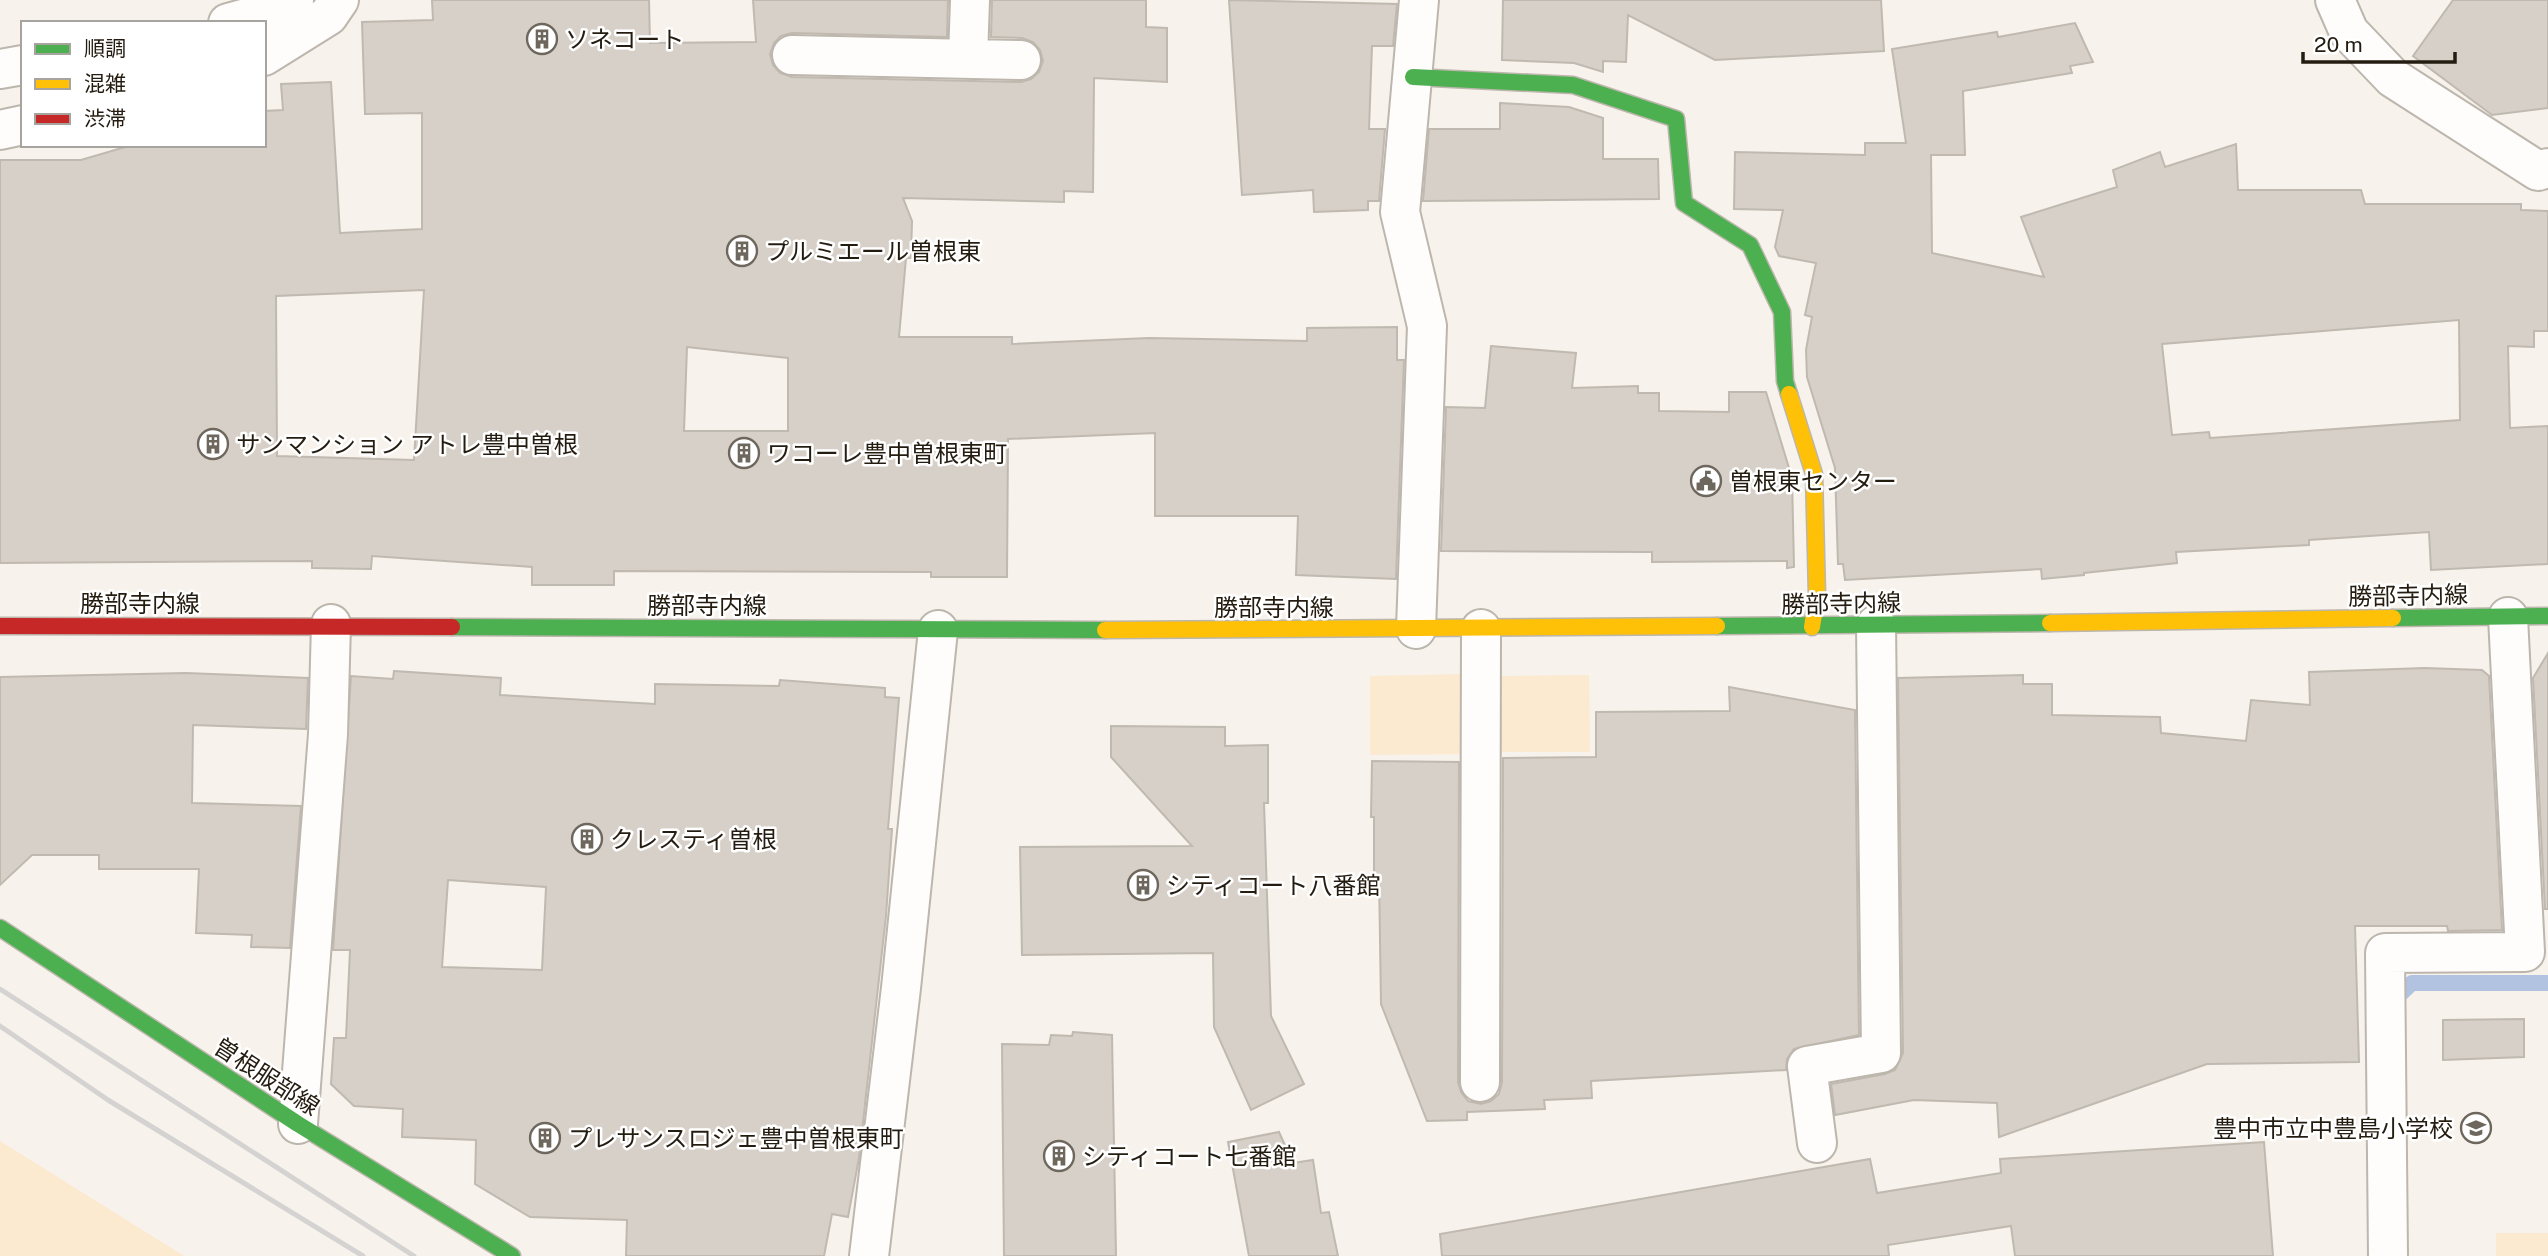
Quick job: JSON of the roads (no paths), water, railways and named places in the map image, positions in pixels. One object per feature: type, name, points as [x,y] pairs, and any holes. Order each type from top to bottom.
[{"type":"street","points":[[235,21],[280,9],[294,0]]},
{"type":"street","points":[[266,55],[328,16],[339,0]]},
{"type":"street","points":[[968,58],[970,0]]},
{"type":"street","points":[[1416,629],[1427,326],[1400,212],[1419,0]]},
{"type":"street","points":[[2335,0],[2349,32],[2393,78],[2538,170],[2548,168]]},
{"type":"street","points":[[792,54],[1021,60]]},
{"type":"street","points":[[0,69],[21,65]]},
{"type":"street","points":[[1413,76],[1573,85],[1676,119],[1684,203],[1750,245],[1782,312],[1785,381],[1814,474],[1817,595],[1812,627]]},
{"type":"street","points":[[0,130],[21,125]]},
{"type":"street","name":"勝部寺内線","points":[[0,626],[331,624],[938,630],[1481,629],[2548,616]]},
{"type":"street","points":[[2388,1256],[2385,953],[2525,952],[2508,617]]},
{"type":"street","points":[[298,1124],[328,734],[331,624]]},
{"type":"street","points":[[1817,1143],[1807,1066],[1881,1053],[1876,625]]},
{"type":"street","points":[[1480,1082],[1481,629]]},
{"type":"street","points":[[869,1256],[901,988],[938,630]]},
{"type":"street","name":"曽根服部線","points":[[0,928],[298,1124],[512,1256]]},
{"type":"waterway","points":[[2395,1005],[2395,999],[2412,983],[2548,983]]},
{"type":"railway","points":[[0,989],[414,1256]]},
{"type":"railway","points":[[0,1026],[108,1100],[363,1256]]},
{"type":"place","name":"ソネコート","points":[[542,39]]},
{"type":"place","name":"プルミエール曽根東","points":[[742,251]]},
{"type":"place","name":"サンマンション アトレ豊中曽根","points":[[213,444]]},
{"type":"place","name":"ワコーレ豊中曽根東町","points":[[744,453]]},
{"type":"place","name":"曽根東センター","points":[[1706,481]]},
{"type":"place","name":"クレスティ曽根","points":[[587,839]]},
{"type":"place","name":"シティコート八番館","points":[[1143,885]]},
{"type":"place","name":"豊中市立中豊島小学校","points":[[2476,1128]]},
{"type":"place","name":"プレサンスロジェ豊中曽根東町","points":[[545,1138]]},
{"type":"place","name":"シティコート七番館","points":[[1059,1156]]}]
